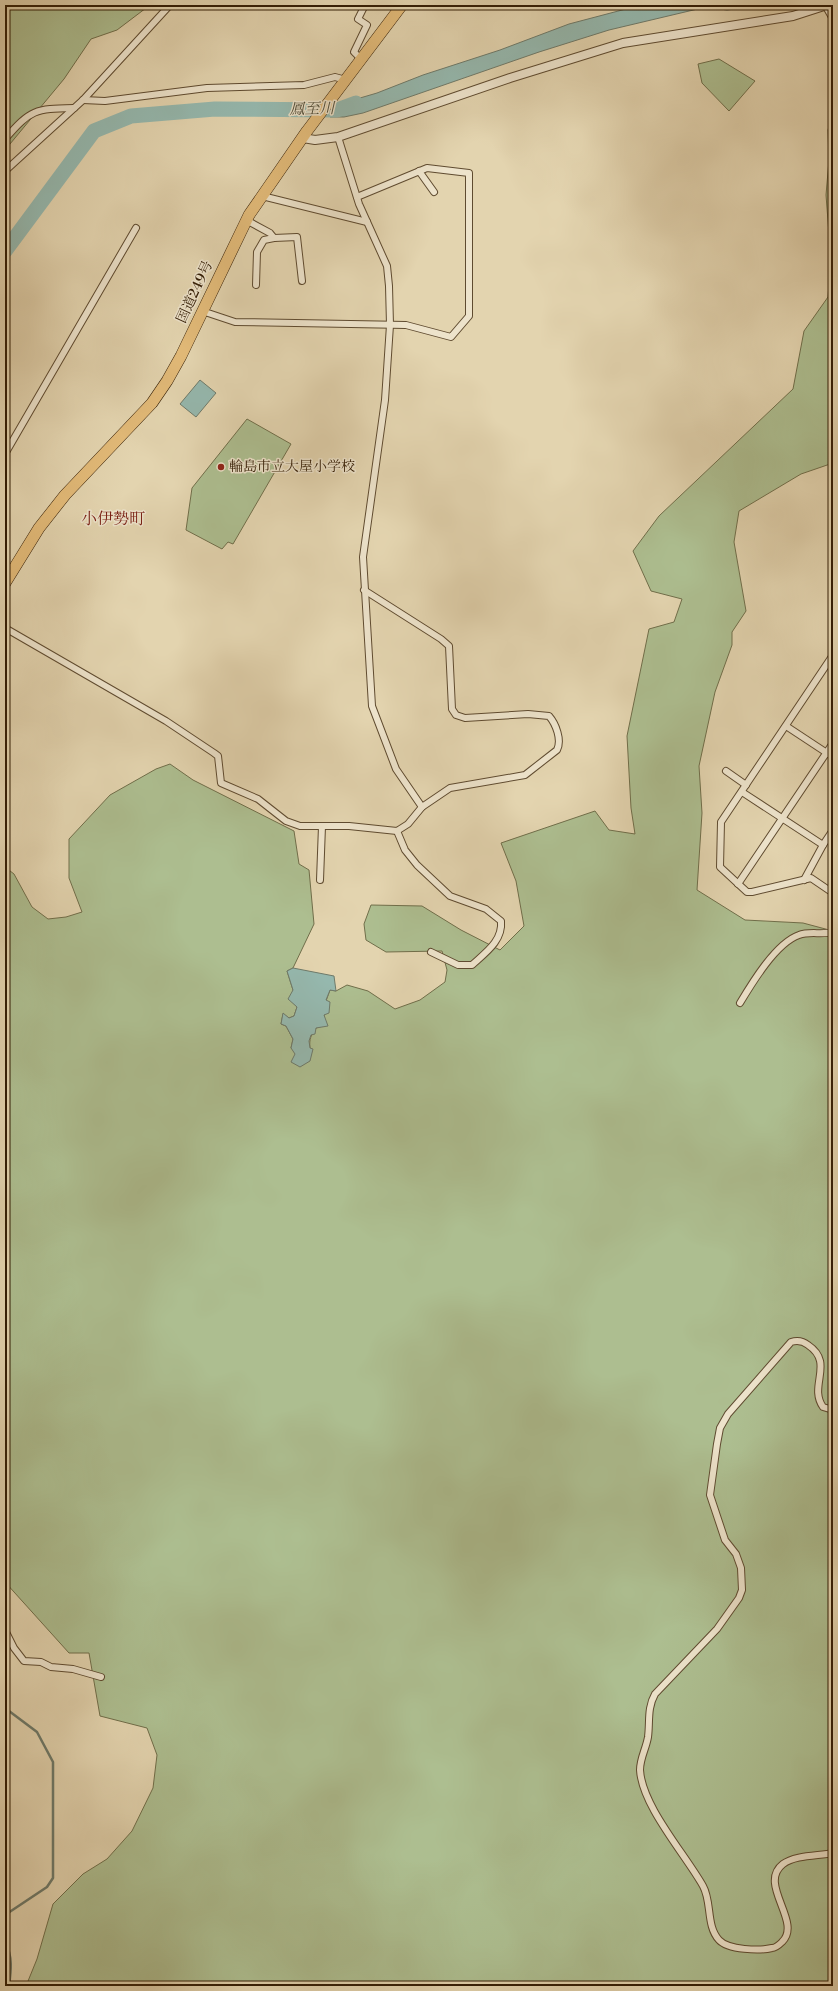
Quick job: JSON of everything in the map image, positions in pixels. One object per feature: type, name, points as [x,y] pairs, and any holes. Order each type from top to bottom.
[{"type":"highway","name":"国道249号","points":[[5,583],[39,528],[66,495],[155,399],[182,356],[246,220],[305,134],[402,5]]},
{"type":"street","points":[[5,171],[83,100],[170,5]]},
{"type":"street","points":[[362,60],[354,52],[367,25],[358,19],[365,5]]},
{"type":"street","points":[[305,134],[315,140],[338,137],[510,78],[623,43],[793,16],[825,5],[833,19]]},
{"type":"street","points":[[83,100],[105,101],[206,88],[304,85],[335,77],[344,82]]},
{"type":"street","points":[[5,139],[21,120],[36,111],[74,108]]},
{"type":"street","points":[[338,137],[357,197],[387,266],[390,326],[382,434],[363,557],[372,706],[396,769],[422,807]]},
{"type":"street","points":[[202,311],[235,322],[390,326],[406,324],[451,337],[469,316],[469,173],[439,168],[427,168],[357,197]]},
{"type":"street","points":[[419,171],[434,192]]},
{"type":"street","points":[[262,196],[367,222]]},
{"type":"street","points":[[246,220],[270,232],[274,238]]},
{"type":"street","points":[[5,454],[136,228]]},
{"type":"street","points":[[256,285],[257,252],[264,240],[274,238],[297,237],[302,281]]},
{"type":"street","points":[[5,628],[166,721],[214,752],[218,756],[221,783],[258,799],[286,821],[300,826],[348,826],[397,831],[408,824],[422,807],[450,788],[525,775],[557,750],[560,746],[557,731],[552,719],[548,716],[541,714],[465,718],[456,716],[452,709],[448,646],[441,639],[364,590]]},
{"type":"street","points":[[832,890],[812,878],[748,892],[720,867],[721,825],[833,655]]},
{"type":"street","points":[[786,726],[833,757]]},
{"type":"street","points":[[738,884],[833,743]]},
{"type":"street","points":[[726,771],[746,785]]},
{"type":"street","points":[[742,792],[823,845]]},
{"type":"street","points":[[320,880],[322,826]]},
{"type":"street","points":[[397,831],[405,850],[417,865],[450,896],[486,909],[501,921],[500,934],[497,940],[472,965],[458,965],[431,952]]},
{"type":"street","points":[[804,880],[823,845],[832,832]]},
{"type":"street","points":[[740,1003],[757,973],[788,941],[800,935],[833,932]]},
{"type":"street","points":[[833,1410],[823,1407],[818,1397],[821,1358],[810,1346],[804,1342],[795,1340],[791,1342],[728,1414],[720,1428],[713,1463],[710,1495],[725,1540],[736,1554],[741,1568],[742,1590],[736,1604],[717,1629],[665,1682],[650,1703],[647,1740],[641,1759],[640,1771],[645,1788],[662,1825],[703,1887],[713,1929],[719,1940],[725,1945],[743,1949],[772,1948],[778,1946],[788,1936],[788,1923],[777,1893],[776,1879],[779,1868],[792,1860],[833,1853]]},
{"type":"street","points":[[5,1630],[14,1648],[24,1661],[41,1662],[51,1667],[73,1669],[101,1677]]},
{"type":"green space","points":[[5,5],[150,5],[117,30],[91,39],[64,79],[5,150]]},
{"type":"green space","points":[[719,59],[755,81],[729,111],[702,83],[698,64]]},
{"type":"green space","points":[[833,112],[833,463],[801,474],[739,511],[734,542],[746,611],[732,632],[732,645],[715,692],[699,766],[702,813],[697,890],[745,920],[803,923],[833,931],[833,1986],[26,1986],[37,1959],[53,1904],[83,1874],[107,1859],[132,1831],[153,1788],[157,1755],[147,1728],[100,1716],[89,1653],[69,1653],[5,1582],[5,867],[14,874],[32,907],[48,919],[66,917],[82,912],[69,878],[69,839],[110,795],[156,769],[170,764],[193,780],[294,831],[299,864],[309,870],[314,924],[293,968],[287,971],[293,990],[293,1002],[297,1007],[294,1016],[289,1018],[283,1014],[281,1024],[286,1026],[293,1039],[291,1048],[310,1048],[310,1040],[313,1033],[316,1028],[323,1026],[326,1001],[330,990],[336,991],[347,985],[368,991],[395,1009],[420,1000],[445,982],[447,970],[442,951],[386,952],[366,940],[364,924],[371,905],[422,906],[461,930],[500,950],[524,926],[516,881],[501,843],[595,811],[609,830],[635,834],[631,808],[627,736],[649,629],[674,622],[682,599],[651,591],[633,551],[659,516],[793,389],[804,331],[828,297],[831,260],[826,195],[829,160],[828,130]]},
{"type":"green space","points":[[247,419],[291,444],[233,544],[228,542],[222,549],[186,530],[192,488]]},
{"type":"water","points":[[641,5],[767,5],[727,10],[706,7],[609,30],[539,52],[363,113],[344,117],[330,117],[343,103],[377,93],[423,75],[500,50],[569,24]]},
{"type":"water","points":[[200,380],[216,393],[196,417],[180,404]]},
{"type":"water","points":[[293,968],[334,976],[336,991],[330,990],[326,1000],[330,1002],[329,1013],[324,1015],[328,1026],[316,1028],[315,1034],[311,1035],[309,1041],[310,1048],[313,1049],[310,1061],[300,1067],[291,1062],[295,1054],[291,1048],[293,1039],[286,1026],[281,1024],[283,1013],[289,1018],[294,1016],[297,1007],[288,999],[293,990],[287,971]]},
{"type":"waterway","name":"鳳至川","points":[[5,251],[94,131],[131,116],[215,109],[337,110],[356,103]]},
{"type":"waterway","points":[[5,1701],[9,1711],[37,1732],[53,1762],[53,1878],[47,1887],[5,1915]]},
{"type":"waterway","points":[[5,1942],[8,1947],[10,1958],[11,1969],[9,1986]]},
{"type":"place","name":"輪島市立大屋小学校","points":[[221,467]]},
{"type":"district","name":"小伊勢町","points":[[113,519]]}]
